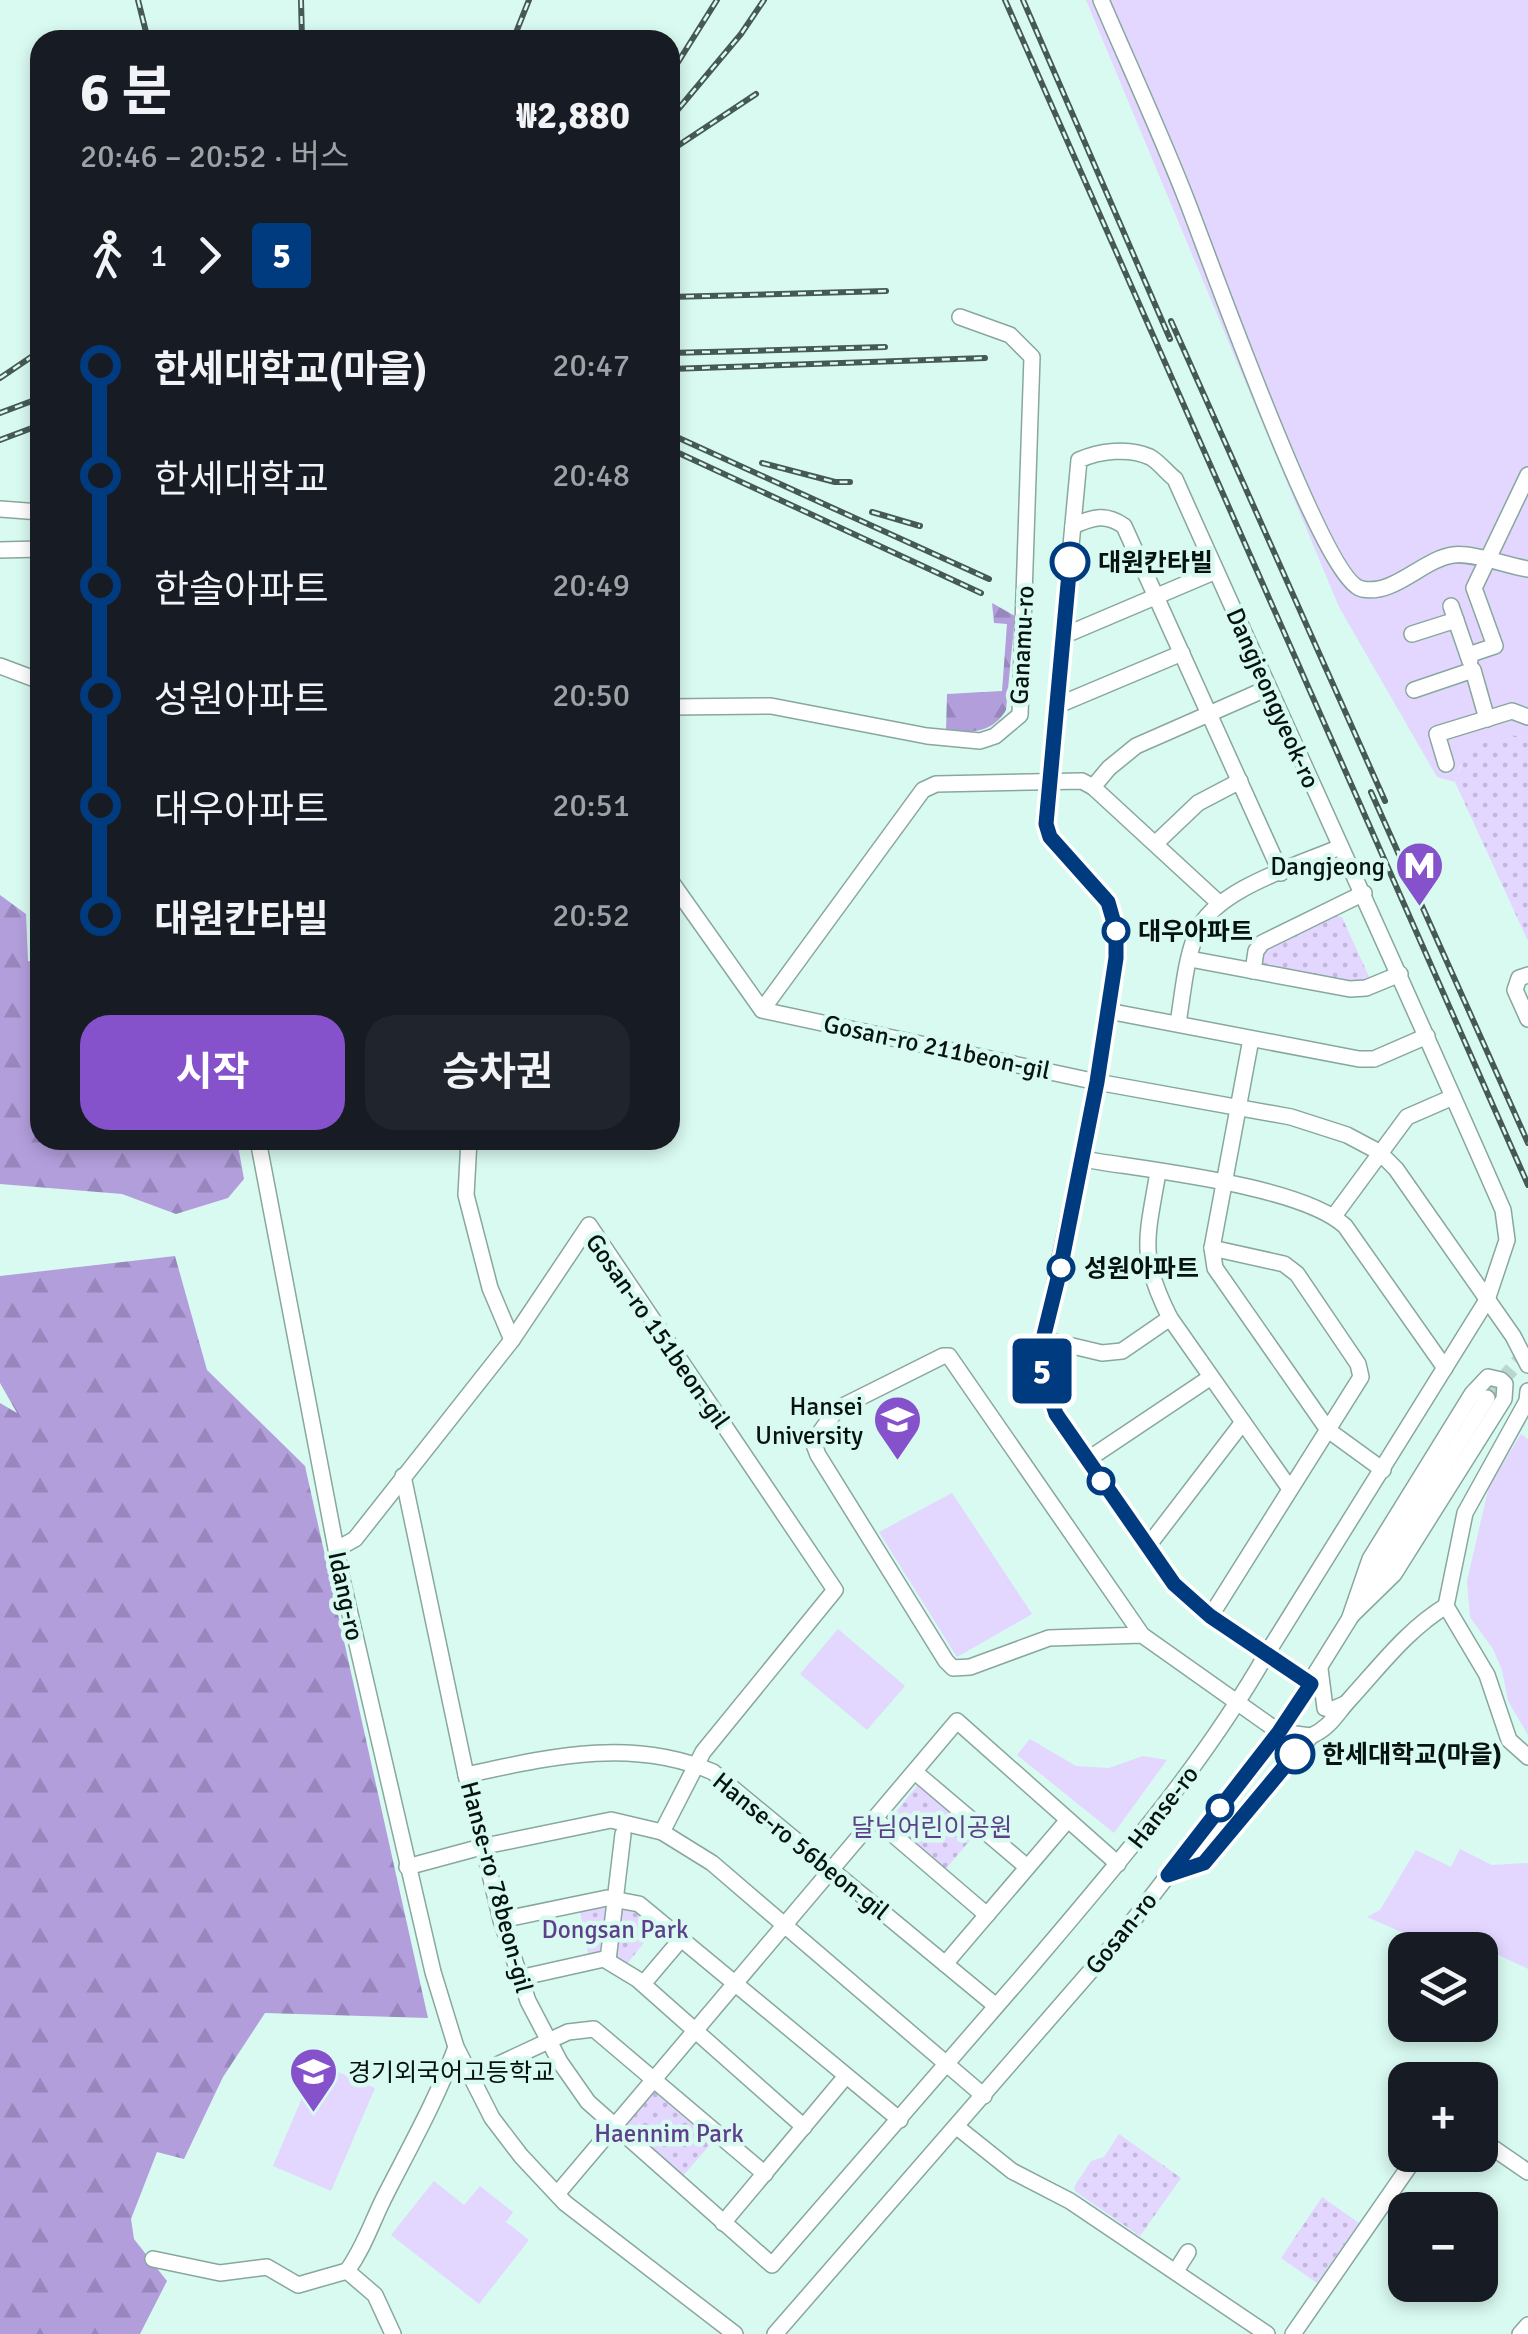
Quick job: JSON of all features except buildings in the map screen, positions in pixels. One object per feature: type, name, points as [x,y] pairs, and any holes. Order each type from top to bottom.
[{"type":"street","points":[[1101,0],[1180,183],[1268,417],[1318,525],[1352,584],[1362,590],[1384,587],[1454,554],[1528,569]]},
{"type":"street","name":"Ganamu-ro","points":[[680,707],[771,706],[927,736],[980,742],[995,736],[1020,715],[1032,357],[1010,334],[960,317]]},
{"type":"street","name":"Dangjeongyeok-ro","points":[[1311,1684],[1210,1616],[1174,1584],[1050,1402],[1042,1370],[1043,1339],[1097,1082],[1116,958],[1116,930],[1108,902],[1050,837],[1046,824],[1079,460],[1091,454],[1116,450],[1150,457],[1175,479],[1364,893],[1507,1222],[1507,1240],[1487,1300]]},
{"type":"street","points":[[1414,690],[1495,646],[1474,588],[1528,475]]},
{"type":"street","points":[[0,509],[30,511]]},
{"type":"street","points":[[1073,526],[1095,516],[1113,518],[1124,526],[1281,873]]},
{"type":"street","points":[[0,550],[30,549]]},
{"type":"street","points":[[1063,636],[1216,572]]},
{"type":"street","points":[[1412,634],[1453,613],[1487,719]]},
{"type":"street","points":[[1056,706],[1182,654]]},
{"type":"street","points":[[0,666],[30,678]]},
{"type":"street","points":[[1094,787],[1109,768],[1136,746],[1268,688]]},
{"type":"street","points":[[1446,764],[1437,734],[1512,711],[1528,717]]},
{"type":"street","points":[[680,894],[762,1010],[923,790],[945,782],[1048,780],[1082,781],[1094,787],[1220,904]]},
{"type":"street","points":[[1156,844],[1198,802],[1240,781]]},
{"type":"street","points":[[1178,1023],[1197,930],[1220,904],[1236,892],[1340,847]]},
{"type":"street","points":[[1253,971],[1256,951],[1262,943],[1364,893]]},
{"type":"street","points":[[1190,959],[1350,989],[1366,988],[1400,974]]},
{"type":"street","points":[[1528,976],[1519,978],[1515,990],[1528,1019]]},
{"type":"street","name":"Gosan-ro 211beon-gil","points":[[762,1010],[1324,1126],[1379,1152],[1396,1170],[1514,1336],[1528,1365]]},
{"type":"street","points":[[1108,1011],[1374,1059],[1427,1036]]},
{"type":"street","points":[[1251,1039],[1222,1183],[1212,1248],[1215,1268],[1328,1430],[1384,1470]]},
{"type":"street","points":[[1334,1216],[1408,1116],[1453,1097]]},
{"type":"street","name":"Idang-ro","points":[[260,1150],[336,1550],[407,1867],[456,2047],[492,2118],[557,2194],[735,2334]]},
{"type":"street","points":[[468,1150],[466,1195],[490,1288],[512,1340]]},
{"type":"street","points":[[1082,1159],[1222,1183],[1299,1201],[1334,1216],[1445,1368]]},
{"type":"street","points":[[1158,1172],[1146,1244],[1155,1288],[1170,1318],[1290,1489]]},
{"type":"street","name":"Gosan-ro 151beon-gil","points":[[336,1550],[355,1540],[512,1340],[590,1224],[835,1590],[694,1764],[662,1832]]},
{"type":"street","points":[[1210,1616],[1361,1378],[1358,1364],[1297,1274],[1284,1264],[1212,1248]]},
{"type":"street","name":"Hanse-ro","points":[[772,2265],[948,2065],[1118,1864],[1191,1770],[1238,1704],[1487,1300]]},
{"type":"street","points":[[1043,1339],[1102,1353],[1122,1351],[1170,1318]]},
{"type":"street","points":[[1142,1635],[1038,1640],[970,1668],[954,1668],[818,1455],[813,1442],[822,1425],[839,1408],[949,1356],[1142,1635],[1279,1732],[1311,1736]]},
{"type":"street","points":[[1087,1460],[1211,1377]]},
{"type":"street","points":[[1488,1377],[1501,1380],[1507,1390],[1504,1399],[1394,1574],[1350,1617],[1370,1558],[1472,1394],[1488,1377]]},
{"type":"street","points":[[1528,1391],[1466,1513],[1446,1606],[1487,1675],[1509,1740],[1528,1757]]},
{"type":"street","name":"Gosan-ro","points":[[775,2334],[1121,1936],[1279,1732],[1487,1398]]},
{"type":"street","points":[[1148,1546],[1243,1422]]},
{"type":"street","name":"Hanse-ro 78beon-gil","points":[[403,1476],[466,1775],[519,1978],[548,2040],[580,2093],[613,2128],[772,2265]]},
{"type":"street","points":[[1168,1875],[1204,1863],[1311,1736],[1331,1725],[1345,1704],[1422,1620],[1446,1606]]},
{"type":"street","points":[[1320,1669],[1325,1708],[1331,1710],[1345,1704]]},
{"type":"street","points":[[557,2194],[957,1721],[1118,1864]]},
{"type":"street","name":"Hanse-ro 56beon-gil","points":[[466,1775],[601,1750],[659,1754],[694,1764],[730,1784],[996,2006]]},
{"type":"street","points":[[915,1772],[1027,1868]]},
{"type":"street","points":[[875,1819],[987,1914]]},
{"type":"street","points":[[407,1867],[611,1820],[662,1832],[712,1862],[984,2096]]},
{"type":"street","points":[[944,1964],[1067,1821]]},
{"type":"street","points":[[608,1960],[624,1834]]},
{"type":"street","points":[[502,1920],[594,1900],[639,1904],[900,2120]]},
{"type":"street","points":[[643,1984],[682,1938]]},
{"type":"street","points":[[519,1978],[608,1960],[643,1984],[804,2127]]},
{"type":"street","points":[[470,2077],[548,2040],[579,2028],[594,2028],[765,2174]]},
{"type":"street","points":[[153,2259],[220,2273],[267,2267],[298,2285],[348,2271],[364,2247],[384,2198],[433,2106],[456,2047]]},
{"type":"street","points":[[724,2224],[846,2076]]},
{"type":"street","points":[[957,2127],[1012,2171],[1070,2201],[1267,2334]]},
{"type":"street","points":[[1498,2151],[1528,2172]]},
{"type":"street","points":[[1293,2334],[1404,2172]]},
{"type":"street","points":[[1176,2270],[1188,2252]]},
{"type":"street","points":[[348,2271],[375,2296],[392,2334]]},
{"type":"street","points":[[1520,2334],[1528,2325]]},
{"type":"green space","points":[[1086,0],[1528,0],[1528,738],[1512,735],[1460,766],[1455,782],[1437,777],[1339,607]]},
{"type":"green space","points":[[992,603],[1015,616],[1006,710],[987,728],[946,732],[947,694],[1002,691],[1007,624],[994,623]]},
{"type":"green space","points":[[1512,735],[1528,738],[1528,941],[1455,782],[1475,749]]},
{"type":"green space","points":[[0,895],[26,914],[30,961],[30,1150],[239,1150],[244,1179],[228,1198],[176,1214],[122,1194],[0,1184]]},
{"type":"green space","points":[[1332,915],[1342,917],[1370,979],[1350,986],[1258,965],[1278,939]]},
{"type":"green space","points":[[175,1256],[207,1370],[305,1466],[428,2018],[265,2013],[223,2077],[184,2159],[157,2152],[131,2219],[134,2239],[167,2281],[140,2334],[0,2334],[0,1403],[17,1413],[0,1383],[0,1276]]},
{"type":"green space","points":[[1521,1434],[1528,1439],[1528,1735],[1508,1701],[1493,1649],[1470,1617],[1467,1581],[1489,1486]]},
{"type":"green space","points":[[952,1493],[1032,1614],[957,1657],[879,1532]]},
{"type":"green space","points":[[838,1629],[905,1686],[867,1730],[800,1674]]},
{"type":"green space","points":[[1030,1739],[1076,1766],[1109,1768],[1143,1756],[1167,1760],[1114,1833],[1017,1755]]},
{"type":"green space","name":"달님어린이공원","points":[[924,1785],[978,1831],[944,1871],[890,1825],[890,1819],[917,1786]]},
{"type":"green space","points":[[1460,1849],[1492,1865],[1528,1863],[1528,1969],[1498,1955],[1498,1932],[1401,1932],[1367,1917],[1380,1910],[1416,1850],[1451,1867]]},
{"type":"green space","name":"Dongsan Park","points":[[621,1903],[659,1924],[626,1965],[589,1959],[579,1906]]},
{"type":"green space","points":[[317,2063],[375,2088],[331,2191],[273,2166]]},
{"type":"green space","name":"Haennim Park","points":[[658,2091],[715,2139],[682,2177],[626,2131],[626,2122],[650,2093]]},
{"type":"green space","points":[[1119,2134],[1181,2178],[1140,2236],[1074,2187],[1091,2161],[1104,2157]]},
{"type":"green space","points":[[434,2181],[464,2205],[480,2186],[513,2212],[506,2222],[529,2240],[479,2304],[391,2235]]},
{"type":"green space","points":[[1322,2197],[1359,2223],[1317,2283],[1281,2258]]},
{"type":"tunnel","points":[[1487,1398],[1528,1350]]},
{"type":"railway","points":[[138,0],[146,30]]},
{"type":"railway","points":[[301,0],[302,30]]},
{"type":"railway","points":[[517,30],[529,0]]},
{"type":"railway","points":[[680,59],[717,0]]},
{"type":"railway","points":[[680,107],[764,0]]},
{"type":"railway","points":[[1005,0],[1528,1185]]},
{"type":"railway","points":[[1023,0],[1170,339]]},
{"type":"railway","points":[[680,144],[756,94]]},
{"type":"railway","points":[[680,297],[886,291]]},
{"type":"railway","points":[[1171,321],[1385,801]]},
{"type":"railway","points":[[680,353],[885,347]]},
{"type":"railway","points":[[0,378],[30,358]]},
{"type":"railway","points":[[680,369],[985,358]]},
{"type":"railway","points":[[0,413],[30,402]]},
{"type":"railway","points":[[0,440],[30,429]]},
{"type":"railway","points":[[680,439],[989,579]]},
{"type":"railway","points":[[680,454],[981,593]]},
{"type":"railway","points":[[762,463],[835,482],[850,482]]},
{"type":"railway","points":[[872,512],[920,526]]},
{"type":"railway","points":[[1371,792],[1528,1143]]},
{"type":"bus line","name":"5","points":[[1070,562],[1046,824],[1050,837],[1108,902],[1116,930],[1116,958],[1097,1082],[1043,1339],[1044,1384],[1056,1414],[1174,1584],[1210,1616],[1311,1684],[1279,1732],[1168,1875],[1204,1863],[1295,1754]]},
{"type":"place","name":"대원칸타빌","points":[[1070,562]]},
{"type":"place","name":"Dangjeong","points":[[1420,908]]},
{"type":"place","name":"대우아파트","points":[[1116,931]]},
{"type":"place","name":"성원아파트","points":[[1061,1268]]},
{"type":"place","name":"Hansei University","points":[[898,1462]]},
{"type":"place","name":"한세대학교(마을)","points":[[1295,1754]]},
{"type":"place","name":"경기외국어고등학교","points":[[313,2114]]}]
